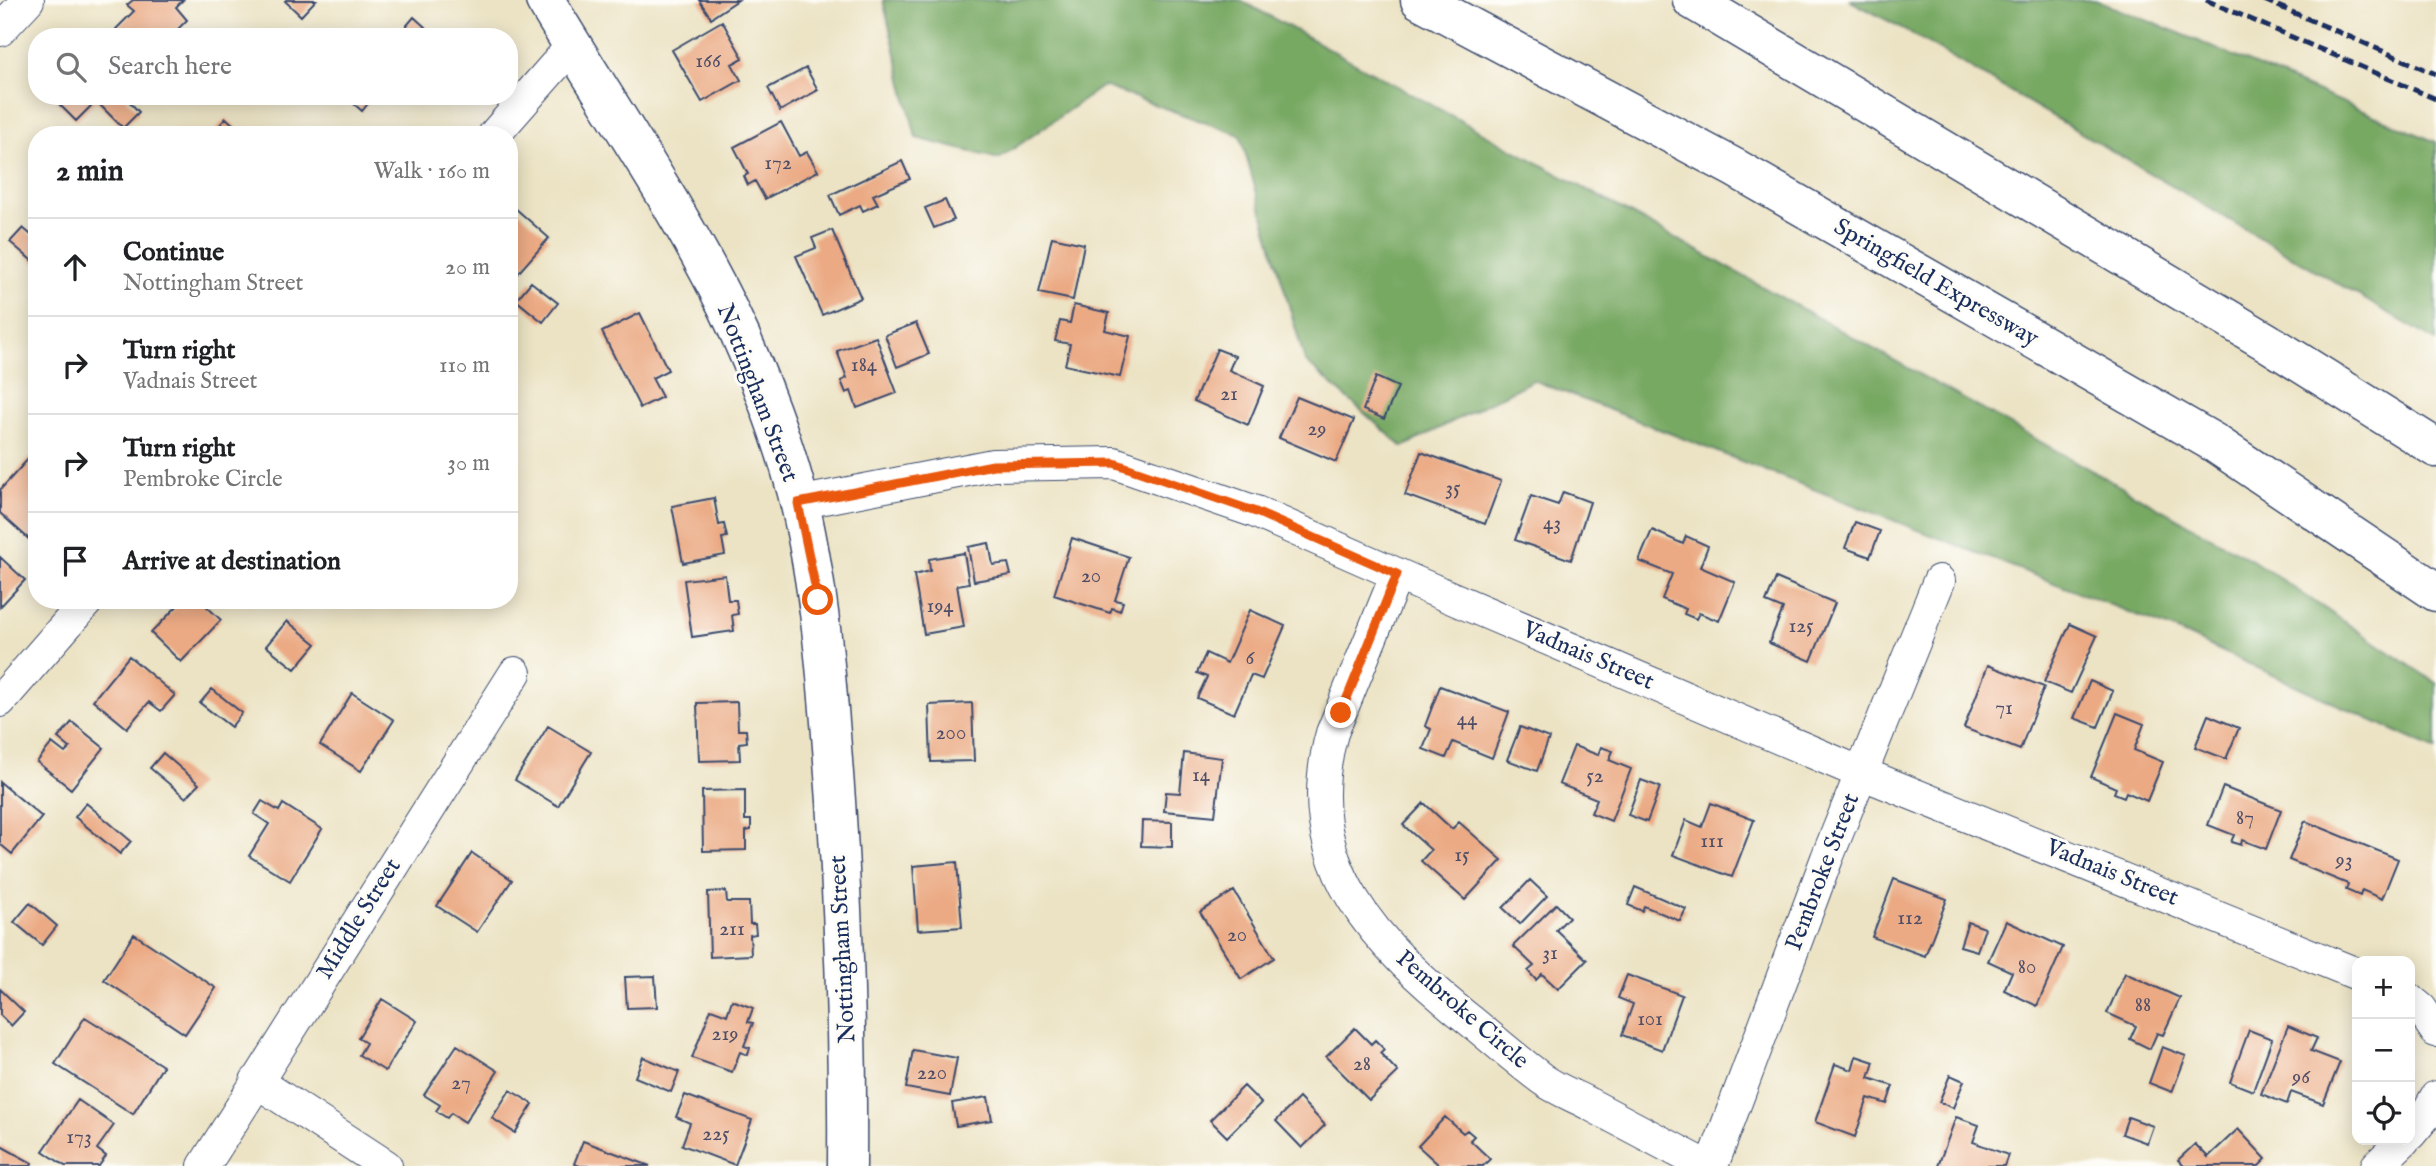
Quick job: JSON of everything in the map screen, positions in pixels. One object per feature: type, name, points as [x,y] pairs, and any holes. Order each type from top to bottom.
[{"type":"main road","name":"Nottingham Street","points":[[545,0],[681,220],[729,310],[757,377],[798,503],[818,600],[833,760],[844,913],[848,1054],[847,1166]]},
{"type":"main road","name":"Springfield Expressway","points":[[1420,0],[1735,169],[2213,442],[2436,592]]},
{"type":"main road","points":[[1692,0],[2267,342],[2436,448]]},
{"type":"street","points":[[0,30],[28,0]]},
{"type":"street","points":[[502,126],[572,46]]},
{"type":"street","name":"Vadnais Street","points":[[798,503],[993,465],[1114,463],[1256,512],[1861,773],[2352,972]]},
{"type":"street","name":"Pembroke Circle","points":[[1397,574],[1326,753],[1322,778],[1324,828],[1331,855],[1342,879],[1355,903],[1379,935],[1435,993],[1543,1080],[1706,1166]]},
{"type":"street","name":"Pembroke Street","points":[[1712,1166],[1822,871],[1939,581]]},
{"type":"street","points":[[0,701],[80,609]]},
{"type":"street","name":"Middle Street","points":[[204,1166],[515,673]]},
{"type":"street","points":[[2415,1004],[2436,1031]]},
{"type":"street","points":[[256,1081],[386,1166]]},
{"type":"street","points":[[2415,1128],[2436,1097]]},
{"type":"street","points":[[2377,1166],[2399,1145]]},
{"type":"green space","points":[[883,0],[1240,0],[1677,239],[2252,560],[2436,683],[2436,750],[2180,632],[1533,380],[1403,447],[1305,361],[1240,135],[1103,86],[999,159],[916,138]]},
{"type":"green space","points":[[1849,0],[2095,0],[2436,142],[2436,341],[1902,28]]},
{"type":"building","points":[[133,0],[183,0],[176,7],[187,20],[179,28],[117,28],[134,11],[127,5]]},
{"type":"building","points":[[286,0],[316,0],[301,16]]},
{"type":"building","points":[[699,0],[738,0],[711,18]]},
{"type":"building","points":[[414,17],[426,28],[405,28]]},
{"type":"building","points":[[722,21],[743,58],[732,64],[741,80],[702,102],[672,50]]},
{"type":"building","points":[[806,68],[818,90],[780,111],[768,88]]},
{"type":"building","points":[[60,105],[92,105],[76,121]]},
{"type":"building","points":[[100,105],[132,105],[139,112],[125,126],[121,126]]},
{"type":"building","points":[[355,105],[367,105],[362,111]]},
{"type":"building","points":[[226,118],[235,126],[219,126]]},
{"type":"building","points":[[781,122],[799,156],[807,152],[818,171],[765,199],[755,181],[748,185],[744,176],[748,174],[734,147]]},
{"type":"building","points":[[902,161],[910,179],[873,195],[878,204],[863,211],[860,205],[839,215],[830,195]]},
{"type":"building","points":[[945,200],[954,220],[934,228],[925,208]]},
{"type":"building","points":[[518,211],[549,238],[518,273]]},
{"type":"building","points":[[23,228],[28,232],[28,257],[10,242]]},
{"type":"building","points":[[832,230],[861,298],[822,315],[796,256],[816,248],[812,238]]},
{"type":"building","points":[[1052,237],[1084,244],[1073,300],[1039,293]]},
{"type":"building","points":[[531,282],[558,303],[543,322],[518,302],[518,298]]},
{"type":"building","points":[[1074,305],[1109,313],[1105,330],[1130,336],[1120,377],[1065,365],[1070,344],[1055,341],[1060,321],[1070,323]]},
{"type":"building","points":[[640,313],[668,370],[652,378],[662,397],[640,408],[602,332]]},
{"type":"building","points":[[916,323],[929,354],[897,367],[885,335]]},
{"type":"building","points":[[876,337],[897,393],[857,408],[851,391],[846,393],[841,381],[847,378],[837,351]]},
{"type":"building","points":[[1217,349],[1235,356],[1229,370],[1264,386],[1248,425],[1194,401]]},
{"type":"building","points":[[1376,377],[1398,387],[1384,419],[1363,410]]},
{"type":"building","points":[[1297,397],[1354,420],[1336,462],[1279,438]]},
{"type":"building","points":[[1421,452],[1501,481],[1485,524],[1405,495]]},
{"type":"building","points":[[28,459],[28,538],[0,513],[0,490]]},
{"type":"building","points":[[1563,492],[1590,502],[1571,560],[1515,540],[1531,496],[1558,505]]},
{"type":"building","points":[[714,498],[719,525],[724,524],[727,537],[722,538],[725,555],[683,563],[672,506]]},
{"type":"building","points":[[1855,522],[1880,531],[1870,557],[1845,548]]},
{"type":"building","points":[[1652,530],[1683,544],[1686,536],[1708,546],[1700,567],[1735,582],[1719,621],[1699,613],[1696,619],[1684,614],[1686,609],[1662,599],[1672,574],[1639,561]]},
{"type":"building","points":[[1072,538],[1129,557],[1115,600],[1123,602],[1120,611],[1112,608],[1110,613],[1054,595]]},
{"type":"building","points":[[989,543],[993,565],[1008,563],[1011,575],[974,581],[968,547]]},
{"type":"building","points":[[964,553],[969,583],[957,585],[964,627],[924,634],[914,575],[930,571],[929,559]]},
{"type":"building","points":[[0,557],[25,580],[0,607]]},
{"type":"building","points":[[725,575],[728,600],[736,600],[738,614],[732,615],[734,631],[692,637],[684,580]]},
{"type":"building","points":[[1776,578],[1835,603],[1811,661],[1769,643],[1783,609],[1766,602]]},
{"type":"building","points":[[174,609],[209,609],[221,620],[181,662],[151,633]]},
{"type":"building","points":[[1250,610],[1285,626],[1262,679],[1251,675],[1234,714],[1197,698],[1207,677],[1197,673],[1206,653],[1227,663]]},
{"type":"building","points":[[287,621],[316,644],[295,669],[266,646]]},
{"type":"building","points":[[2070,624],[2097,636],[2071,693],[2044,682]]},
{"type":"building","points":[[129,656],[175,695],[161,711],[149,702],[127,728],[93,700]]},
{"type":"building","points":[[1988,665],[2044,687],[2020,750],[1964,728]]},
{"type":"building","points":[[2090,681],[2113,691],[2098,727],[2074,718]]},
{"type":"building","points":[[1440,686],[1509,712],[1492,758],[1453,742],[1446,758],[1423,749],[1431,729],[1425,726]]},
{"type":"building","points":[[212,689],[242,713],[231,727],[200,703]]},
{"type":"building","points":[[352,693],[394,720],[361,771],[320,745]]},
{"type":"building","points":[[737,702],[738,730],[746,730],[747,742],[739,743],[740,760],[699,761],[697,703]]},
{"type":"building","points":[[972,703],[974,761],[931,762],[929,705]]},
{"type":"building","points":[[2117,713],[2144,724],[2134,750],[2163,762],[2147,801],[2126,792],[2124,797],[2114,793],[2116,788],[2091,777]]},
{"type":"building","points":[[2208,715],[2239,728],[2226,759],[2195,747]]},
{"type":"building","points":[[72,722],[104,748],[71,789],[37,762],[52,743],[65,753],[70,748],[58,738]]},
{"type":"building","points":[[548,726],[591,752],[558,806],[515,780]]},
{"type":"building","points":[[1520,727],[1549,738],[1537,771],[1507,760]]},
{"type":"building","points":[[1574,746],[1598,755],[1601,747],[1613,751],[1609,760],[1631,769],[1611,821],[1591,813],[1597,799],[1559,784]]},
{"type":"building","points":[[163,753],[199,784],[186,798],[150,768]]},
{"type":"building","points":[[1184,753],[1222,758],[1215,816],[1164,811],[1166,792],[1180,793]]},
{"type":"building","points":[[1641,780],[1660,787],[1647,822],[1628,815]]},
{"type":"building","points":[[0,782],[42,817],[12,854],[0,844]]},
{"type":"building","points":[[2223,787],[2281,810],[2266,849],[2242,840],[2241,845],[2231,842],[2234,835],[2208,825]]},
{"type":"building","points":[[745,790],[745,820],[751,820],[751,830],[746,831],[746,850],[703,851],[702,791]]},
{"type":"building","points":[[262,801],[279,811],[283,804],[322,829],[290,881],[249,856],[269,824],[254,814]]},
{"type":"building","points":[[86,803],[131,841],[120,854],[75,817]]},
{"type":"building","points":[[1424,803],[1452,829],[1459,822],[1502,860],[1465,900],[1421,861],[1431,850],[1403,825]]},
{"type":"building","points":[[1711,803],[1754,820],[1732,877],[1673,855],[1686,820],[1702,827]]},
{"type":"building","points":[[1142,821],[1172,822],[1172,847],[1141,846]]},
{"type":"building","points":[[2305,821],[2398,859],[2382,899],[2362,890],[2360,896],[2346,890],[2348,884],[2289,860]]},
{"type":"building","points":[[472,853],[512,880],[477,932],[437,906]]},
{"type":"building","points":[[957,862],[962,927],[918,930],[913,866]]},
{"type":"building","points":[[1894,879],[1947,899],[1925,956],[1872,937]]},
{"type":"building","points":[[1530,880],[1547,896],[1520,924],[1503,908]]},
{"type":"building","points":[[1635,887],[1686,909],[1680,921],[1644,906],[1642,911],[1628,905]]},
{"type":"building","points":[[726,891],[727,902],[749,902],[750,924],[755,924],[756,934],[750,935],[751,955],[710,957],[708,892]]},
{"type":"building","points":[[1234,891],[1274,958],[1241,979],[1200,912]]},
{"type":"building","points":[[30,903],[57,926],[42,945],[14,922]]},
{"type":"building","points":[[1556,904],[1569,917],[1556,930],[1587,960],[1558,989],[1542,974],[1536,980],[1528,971],[1534,966],[1513,946]]},
{"type":"building","points":[[2006,921],[2063,947],[2037,1006],[2004,990],[2012,972],[1988,961]]},
{"type":"building","points":[[1968,922],[1985,928],[1977,951],[1960,946]]},
{"type":"building","points":[[134,934],[216,988],[185,1034],[104,980]]},
{"type":"building","points":[[2125,973],[2180,998],[2163,1035],[2157,1033],[2150,1049],[2130,1039],[2136,1026],[2107,1013]]},
{"type":"building","points":[[1627,975],[1682,995],[1662,1050],[1622,1035],[1633,1004],[1618,998]]},
{"type":"building","points":[[655,976],[657,1007],[627,1008],[625,977]]},
{"type":"building","points":[[0,989],[24,1012],[11,1026],[0,1015]]},
{"type":"building","points":[[382,999],[417,1021],[385,1071],[359,1055],[366,1043],[358,1038]]},
{"type":"building","points":[[732,1000],[753,1008],[748,1022],[753,1023],[744,1046],[750,1048],[748,1055],[740,1052],[732,1072],[692,1058],[711,1009],[727,1015]]},
{"type":"building","points":[[85,1017],[163,1066],[133,1114],[55,1064]]},
{"type":"building","points":[[2288,1026],[2317,1038],[2311,1051],[2340,1062],[2323,1104],[2291,1092],[2287,1104],[2261,1094]]},
{"type":"building","points":[[1355,1028],[1371,1044],[1375,1040],[1384,1049],[1380,1053],[1398,1072],[1369,1100],[1326,1057]]},
{"type":"building","points":[[2249,1030],[2272,1039],[2253,1091],[2230,1082]]},
{"type":"building","points":[[457,1045],[498,1071],[465,1122],[451,1113],[447,1118],[436,1111],[440,1105],[424,1095]]},
{"type":"building","points":[[2162,1047],[2186,1056],[2172,1092],[2149,1083]]},
{"type":"building","points":[[913,1050],[957,1058],[950,1096],[906,1088]]},
{"type":"building","points":[[1856,1056],[1874,1062],[1869,1078],[1893,1086],[1887,1104],[1868,1098],[1855,1137],[1815,1122],[1835,1064],[1852,1070]]},
{"type":"building","points":[[643,1057],[679,1072],[671,1092],[635,1077]]},
{"type":"building","points":[[1950,1075],[1964,1081],[1953,1108],[1939,1102]]},
{"type":"building","points":[[1244,1086],[1261,1103],[1227,1137],[1210,1120]]},
{"type":"building","points":[[510,1090],[533,1104],[515,1133],[492,1118]]},
{"type":"building","points":[[685,1095],[752,1120],[735,1165],[682,1145],[690,1123],[676,1117]]},
{"type":"building","points":[[988,1097],[992,1120],[956,1126],[952,1103]]},
{"type":"building","points":[[1299,1098],[1325,1125],[1302,1148],[1276,1121]]},
{"type":"building","points":[[78,1100],[114,1125],[97,1149],[106,1156],[99,1166],[65,1166],[43,1151]]},
{"type":"building","points":[[1445,1117],[1463,1133],[1467,1130],[1474,1136],[1470,1140],[1490,1159],[1483,1166],[1440,1166],[1418,1146]]},
{"type":"building","points":[[1956,1117],[1979,1125],[1973,1142],[2008,1155],[2004,1166],[1938,1166]]},
{"type":"building","points":[[2128,1117],[2153,1126],[2147,1143],[2122,1134]]},
{"type":"building","points":[[2238,1129],[2266,1159],[2259,1166],[2184,1166],[2178,1160],[2195,1144],[2208,1157]]},
{"type":"building","points":[[583,1141],[650,1166],[574,1164]]},
{"type":"building","points":[[1,1146],[32,1163],[31,1166],[0,1166]]},
{"type":"railway","points":[[2206,0],[2436,99]]},
{"type":"railway","points":[[2264,0],[2436,74]]},
{"type":"route","points":[[818,600],[798,503],[993,465],[1114,463],[1256,512],[1397,574],[1341,713]]}]
